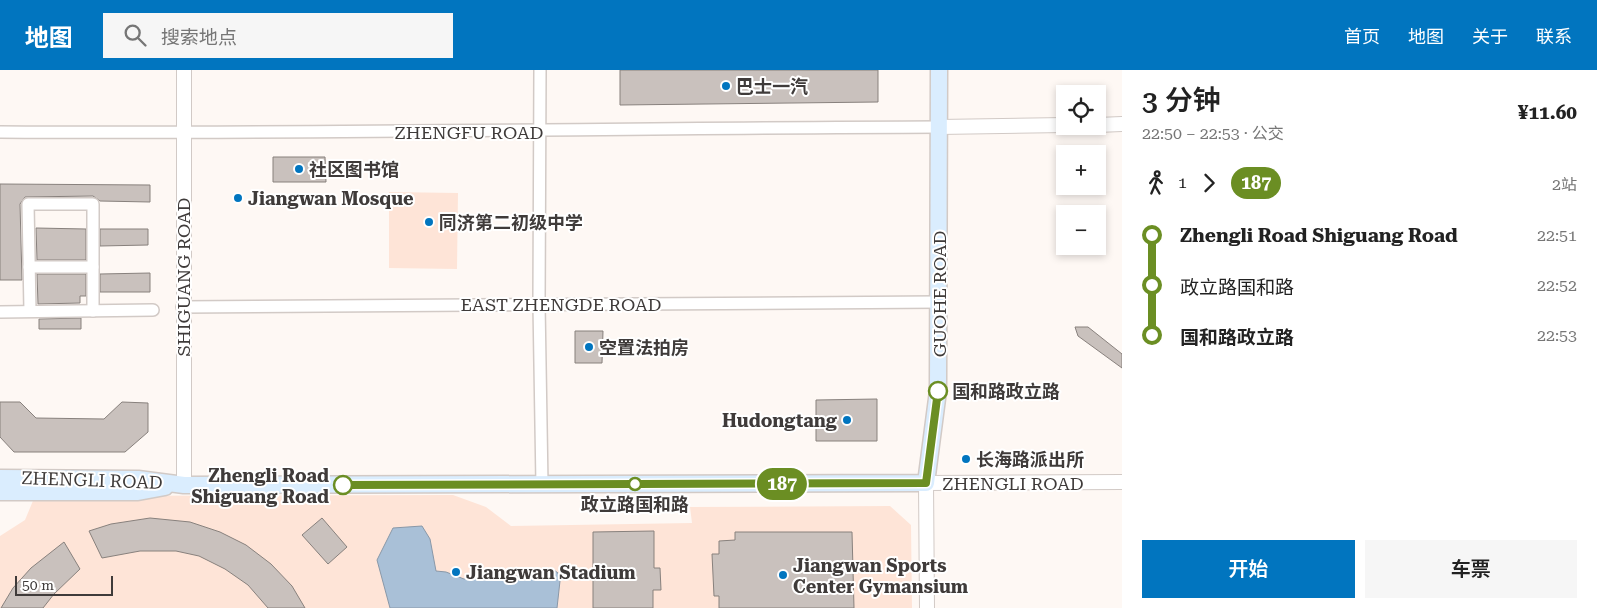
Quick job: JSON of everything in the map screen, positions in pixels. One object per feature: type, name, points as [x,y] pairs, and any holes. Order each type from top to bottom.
[{"type":"main road","name":"GUOHE ROAD","points":[[926,483],[938,391],[939,70]]},
{"type":"main road","name":"ZHENGLI ROAD","points":[[0,478],[138,479],[184,485],[926,483]]},
{"type":"main road","name":"ZHENGLI ROAD","points":[[0,492],[138,492],[184,485]]},
{"type":"street","name":"SHIGUANG ROAD","points":[[184,70],[185,133],[182,307],[184,485]]},
{"type":"street","points":[[540,70],[539,304],[542,485]]},
{"type":"street","points":[[1106,124],[1122,124]]},
{"type":"street","points":[[939,126],[1056,125]]},
{"type":"street","name":"ZHENGFU ROAD","points":[[0,132],[540,132],[939,126]]},
{"type":"street","points":[[30,311],[28,204],[92,204],[93,310]]},
{"type":"street","points":[[29,266],[93,266]]},
{"type":"street","name":"EAST ZHENGDE ROAD","points":[[182,307],[939,302]]},
{"type":"street","points":[[0,312],[152,310]]},
{"type":"street","name":"ZHENGLI ROAD","points":[[926,483],[1122,482]]},
{"type":"street","name":"GUOHE ROAD","points":[[926,483],[927,608]]},
{"type":"shaded area","points":[[389,192],[458,193],[457,269],[389,268]]},
{"type":"shaded area","name":"Jiangwan Stadium","points":[[453,495],[486,507],[511,526],[692,523],[690,507],[890,506],[911,525],[912,608],[0,608],[0,536],[25,520],[35,496]]},
{"type":"water","points":[[422,526],[430,539],[436,571],[446,572],[464,579],[494,575],[533,577],[554,570],[558,573],[560,581],[557,608],[390,608],[377,560],[393,528]]},
{"type":"building","name":"巴士一汽","points":[[620,70],[878,70],[878,102],[620,105]]},
{"type":"building","name":"社区图书馆","points":[[273,157],[325,157],[326,182],[273,182]]},
{"type":"building","points":[[0,184],[150,185],[150,202],[100,201],[93,196],[25,197],[20,204],[22,280],[0,280]]},
{"type":"building","points":[[36,228],[86,229],[86,260],[37,260]]},
{"type":"building","points":[[100,229],[148,229],[148,245],[100,246]]},
{"type":"building","points":[[150,273],[150,292],[100,292],[100,274]]},
{"type":"building","points":[[37,274],[86,274],[86,296],[80,296],[80,303],[38,304]]},
{"type":"building","points":[[81,318],[81,329],[39,329],[39,319]]},
{"type":"building","points":[[1075,327],[1088,327],[1122,354],[1122,368],[1078,336]]},
{"type":"building","name":"空置法拍房","points":[[575,331],[603,331],[602,363],[575,363]]},
{"type":"building","name":"Hudongtang","points":[[877,399],[877,441],[816,441],[816,400]]},
{"type":"building","points":[[0,402],[20,402],[36,418],[104,419],[122,402],[148,403],[148,432],[125,452],[14,452],[0,437]]},
{"type":"building","points":[[150,518],[190,522],[220,532],[246,545],[271,564],[292,586],[305,608],[268,608],[248,585],[225,569],[199,556],[176,551],[140,551],[102,558],[89,531],[111,524]]},
{"type":"building","points":[[322,518],[347,547],[328,564],[302,535]]},
{"type":"building","points":[[654,531],[654,568],[660,568],[661,590],[653,590],[653,608],[593,608],[593,532]]},
{"type":"building","name":"Jiangwan Sports Center Gymansium","points":[[735,532],[852,532],[854,608],[719,608],[719,596],[714,596],[712,554],[719,554],[719,541],[735,540]]},
{"type":"building","points":[[64,542],[80,569],[54,594],[43,608],[1,608],[13,588],[31,568]]},
{"type":"bus line","name":"187","points":[[343,485],[926,483],[938,391]]},
{"type":"place","name":"巴士一汽","points":[[726,86]]},
{"type":"place","name":"社区图书馆","points":[[299,169]]},
{"type":"place","name":"Jiangwan Mosque","points":[[238,198]]},
{"type":"place","name":"同济第二初级中学","points":[[429,222]]},
{"type":"place","name":"空置法拍房","points":[[589,347]]},
{"type":"place","name":"国和路政立路","points":[[938,391]]},
{"type":"place","name":"Hudongtang","points":[[847,420]]},
{"type":"place","name":"长海路派出所","points":[[966,459]]},
{"type":"place","name":"政立路国和路","points":[[635,484]]},
{"type":"place","name":"Zhengli Road Shiguang Road","points":[[343,485]]},
{"type":"place","name":"Jiangwan Stadium","points":[[456,572]]},
{"type":"place","name":"Jiangwan Sports Center Gymansium","points":[[783,575]]}]
